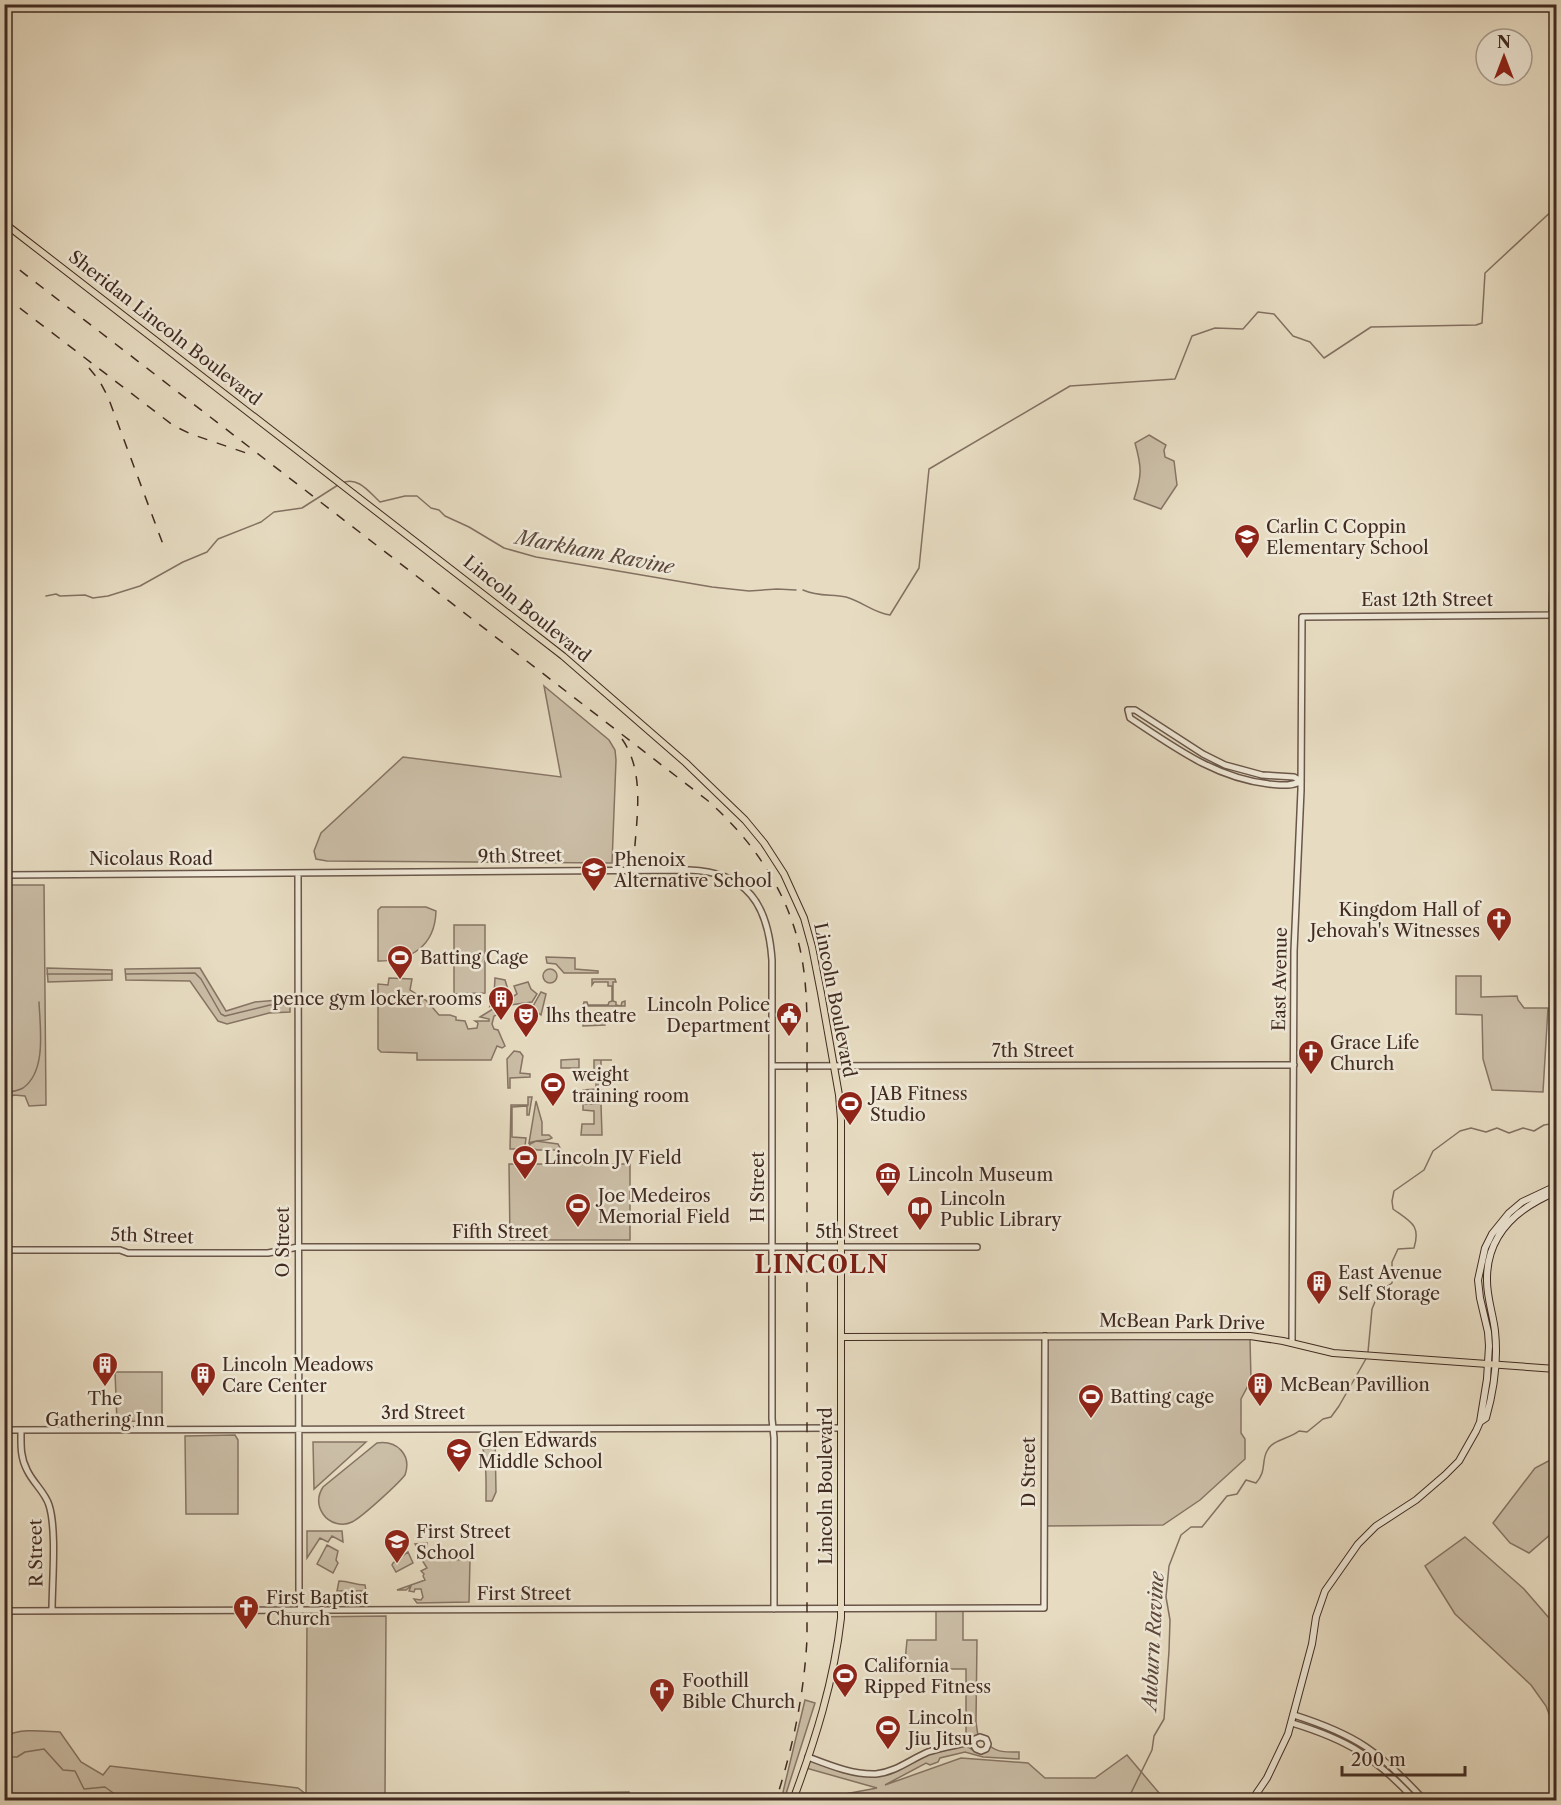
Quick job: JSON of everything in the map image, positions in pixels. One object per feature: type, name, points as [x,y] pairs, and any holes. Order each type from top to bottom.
[{"type":"main road","name":"Sheridan Lincoln Boulevard","points":[[4,222],[307,457]]},
{"type":"main road","name":"Lincoln Boulevard","points":[[307,457],[563,656],[637,718],[745,820],[775,858],[792,888],[804,918],[815,962],[841,1115],[841,1608],[839,1636],[831,1681],[793,1800]]},
{"type":"main road","points":[[1491,1365],[1488,1332],[1478,1280],[1485,1248],[1492,1234],[1509,1213],[1534,1196],[1557,1186]]},
{"type":"main road","points":[[1252,1800],[1267,1778],[1292,1723],[1312,1644],[1316,1617],[1325,1592],[1358,1544],[1376,1526],[1425,1493],[1459,1461],[1468,1446],[1480,1422],[1491,1365],[1495,1331],[1487,1280],[1492,1250],[1501,1232],[1513,1217],[1536,1201],[1557,1192]]},
{"type":"main road","name":"McBean Park Drive","points":[[841,1337],[1250,1336],[1333,1353],[1557,1369]]},
{"type":"street","points":[[1554,615],[1553,411],[1557,363]]},
{"type":"street","name":"East 12th Street","points":[[1302,617],[1554,615]]},
{"type":"street","name":"East Avenue","points":[[1292,1343],[1294,951],[1301,790],[1302,617]]},
{"type":"street","points":[[1301,781],[1294,777],[1262,775],[1238,770],[1211,759],[1135,710],[1128,710],[1130,718],[1198,762],[1221,772],[1260,783],[1294,785],[1301,790]]},
{"type":"street","points":[[1221,772],[1238,770]]},
{"type":"street","points":[[1294,777],[1301,772]]},
{"type":"street","points":[[1294,785],[1301,781]]},
{"type":"street","name":"9th Street","points":[[298,874],[688,870],[718,874],[739,884]]},
{"type":"street","name":"Nicolaus Road","points":[[4,875],[298,874]]},
{"type":"street","name":"O Street","points":[[298,874],[298,1428],[301,1610]]},
{"type":"street","name":"H Street","points":[[739,884],[750,892],[754,899],[770,941],[773,970],[774,1609]]},
{"type":"street","name":"7th Street","points":[[773,1066],[1294,1065]]},
{"type":"street","name":"Fifth Street","points":[[298,1247],[773,1247]]},
{"type":"street","name":"5th Street","points":[[4,1250],[268,1253],[298,1247]]},
{"type":"street","name":"5th Street","points":[[773,1247],[977,1247]]},
{"type":"street","name":"D Street","points":[[1044,1608],[1045,1336]]},
{"type":"street","name":"3rd Street","points":[[4,1430],[841,1428]]},
{"type":"street","name":"R Street","points":[[21,1430],[21,1454],[24,1463],[45,1495],[51,1517],[52,1611]]},
{"type":"street","name":"First Street","points":[[4,1611],[1044,1608]]},
{"type":"street","points":[[1294,1715],[1332,1727],[1365,1745],[1395,1769],[1424,1800]]},
{"type":"street","points":[[1292,1723],[1329,1735],[1361,1752],[1390,1774],[1415,1800]]},
{"type":"street","points":[[808,1757],[845,1770],[880,1773],[893,1770],[927,1753],[983,1737],[988,1744],[983,1751],[959,1745]]},
{"type":"street","points":[[975,1740],[975,1748]]},
{"type":"shaded area","points":[[1149,435],[1166,445],[1165,457],[1174,461],[1177,485],[1161,509],[1134,499],[1140,471],[1135,443]]},
{"type":"shaded area","points":[[544,686],[609,740],[615,750],[612,863],[327,861],[316,859],[314,851],[321,833],[403,757],[561,777]]},
{"type":"shaded area","points":[[5,885],[44,885],[46,1105],[29,1106],[25,1096],[14,1095],[5,1099]]},
{"type":"shaded area","points":[[381,907],[426,907],[436,911],[435,923],[426,943],[410,955],[378,961],[378,910]]},
{"type":"shaded area","points":[[454,925],[485,925],[485,993],[454,994]]},
{"type":"shaded area","points":[[546,957],[575,958],[575,969],[598,971],[598,973],[564,973],[556,964],[547,963]]},
{"type":"shaded area","points":[[47,968],[112,970],[112,980],[48,982]]},
{"type":"shaded area","points":[[200,968],[226,1011],[255,1002],[290,999],[290,1012],[269,1013],[227,1024],[218,1021],[190,981],[126,980],[125,969]]},
{"type":"shaded area","points":[[547,969],[553,969],[557,976],[553,983],[547,983],[543,979],[543,973]]},
{"type":"shaded area","points":[[1456,976],[1481,976],[1481,997],[1517,996],[1524,1008],[1548,1008],[1543,1092],[1492,1090],[1483,1059],[1482,1015],[1456,1014]]},
{"type":"shaded area","points":[[389,978],[412,979],[410,990],[427,1001],[439,1015],[450,1015],[456,1017],[456,1020],[465,1021],[468,1029],[477,1028],[478,1023],[475,1021],[489,1021],[489,1019],[480,1017],[517,994],[514,986],[528,982],[537,994],[532,1002],[510,1005],[502,1013],[494,1016],[492,1024],[494,1029],[498,1030],[505,1046],[502,1048],[497,1046],[491,1060],[417,1060],[417,1053],[381,1052],[378,1049],[378,984],[388,985]]},
{"type":"shaded area","points":[[495,978],[505,980],[509,993],[490,1006],[494,995]]},
{"type":"shaded area","points":[[592,979],[615,979],[613,1001],[616,1005],[621,1006],[583,1006],[584,1002],[588,1005],[608,1005],[612,1001],[612,986],[608,986],[608,982],[594,982],[592,985]]},
{"type":"shaded area","points":[[541,992],[546,994],[541,1015],[532,1008]]},
{"type":"shaded area","points":[[583,1015],[605,1016],[605,1025],[583,1026]]},
{"type":"shaded area","points":[[514,1051],[520,1052],[523,1056],[520,1073],[530,1074],[530,1077],[510,1078],[510,1088],[508,1088],[507,1059]]},
{"type":"shaded area","points":[[579,1059],[579,1068],[561,1068],[561,1060]]},
{"type":"shaded area","points":[[594,1060],[601,1060],[601,1072],[597,1075],[598,1090],[601,1090],[599,1096],[583,1096],[583,1090],[596,1089],[596,1080],[583,1080],[583,1077],[597,1078]]},
{"type":"shaded area","points":[[528,1097],[532,1097],[529,1115],[527,1115],[527,1106],[512,1107],[512,1137],[526,1138],[525,1146],[510,1149],[511,1105],[528,1105]]},
{"type":"shaded area","points":[[536,1101],[542,1122],[542,1135],[549,1135],[552,1138],[529,1143]]},
{"type":"shaded area","points":[[583,1104],[601,1104],[602,1135],[581,1135],[582,1124],[594,1124],[594,1111],[583,1110]]},
{"type":"shaded area","points":[[536,1141],[558,1144],[561,1150],[537,1150],[529,1147]]},
{"type":"shaded area","points":[[509,1164],[630,1164],[630,1240],[510,1240]]},
{"type":"shaded area","points":[[1046,1338],[1250,1339],[1251,1380],[1241,1399],[1241,1433],[1245,1439],[1245,1459],[1200,1500],[1163,1525],[1045,1526]]},
{"type":"shaded area","points":[[115,1372],[162,1372],[162,1417],[160,1420],[117,1422]]},
{"type":"shaded area","points":[[235,1435],[238,1440],[238,1514],[186,1514],[185,1436]]},
{"type":"shaded area","points":[[488,1435],[495,1435],[496,1492],[492,1501],[486,1501],[486,1468],[483,1449],[488,1449],[490,1445]]},
{"type":"shaded area","points":[[313,1442],[366,1442],[314,1489]]},
{"type":"shaded area","points":[[377,1443],[391,1444],[401,1450],[406,1461],[405,1475],[352,1522],[340,1524],[329,1520],[321,1511],[319,1504],[323,1487]]},
{"type":"shaded area","points":[[1556,1457],[1556,1533],[1551,1534],[1529,1553],[1510,1543],[1493,1523],[1535,1468]]},
{"type":"shaded area","points":[[307,1531],[342,1531],[343,1542],[332,1536],[328,1542],[320,1538],[307,1558]]},
{"type":"shaded area","points":[[1465,1537],[1524,1589],[1556,1626],[1556,1732],[1546,1706],[1531,1685],[1455,1614],[1425,1566]]},
{"type":"shaded area","points":[[427,1543],[428,1559],[470,1560],[469,1602],[417,1603],[414,1599],[421,1600],[423,1597],[421,1589],[415,1589],[414,1592],[409,1591],[411,1586],[406,1590],[397,1590],[425,1580],[421,1571],[427,1568],[415,1544]]},
{"type":"shaded area","points":[[327,1545],[338,1551],[336,1560],[338,1563],[333,1573],[317,1564]]},
{"type":"shaded area","points":[[408,1552],[413,1563],[396,1572],[393,1563]]},
{"type":"shaded area","points":[[339,1581],[365,1585],[366,1591],[337,1591]]},
{"type":"shaded area","points":[[936,1609],[963,1609],[963,1640],[977,1640],[976,1722],[978,1736],[966,1736],[966,1669],[915,1669],[915,1673],[904,1673],[907,1640],[936,1640]]},
{"type":"shaded area","points":[[386,1616],[385,1794],[629,1792],[629,1800],[5,1800],[5,1736],[32,1731],[60,1732],[81,1762],[103,1775],[110,1766],[298,1788],[306,1794],[307,1617]]},
{"type":"shaded area","points":[[805,1700],[815,1703],[784,1800],[783,1792]]},
{"type":"shaded area","points":[[965,1745],[976,1752],[985,1752],[990,1746],[1000,1751],[1019,1752],[1019,1759],[983,1757],[965,1752],[940,1758],[938,1762],[930,1765],[926,1763],[885,1785],[961,1758],[1028,1763],[1045,1778],[1095,1778],[1127,1755],[1165,1800],[838,1800],[840,1795],[877,1788],[806,1768],[809,1760],[845,1771],[891,1772],[924,1755]]},
{"type":"waterway","name":"Markham Ravine","points":[[803,590],[846,597],[890,615],[919,568],[929,469],[1070,386],[1175,379],[1192,336],[1215,328],[1243,329],[1258,312],[1274,314],[1293,336],[1310,342],[1324,358],[1371,327],[1482,323],[1485,273],[1556,207]]},
{"type":"waterway","name":"Markham Ravine","points":[[342,483],[348,481],[358,483],[380,502],[405,496],[417,496],[431,508],[439,510],[445,516],[504,548],[536,557],[712,587],[749,591],[796,590]]},
{"type":"waterway","name":"Markham Ravine","points":[[46,596],[85,595],[93,598],[140,586],[183,562],[207,552],[218,539],[261,522],[274,512],[302,508],[338,485]]},
{"type":"waterway","points":[[126,974],[195,973],[201,979],[221,1014],[225,1016],[270,1005],[291,1005]]},
{"type":"waterway","points":[[47,974],[112,974]]},
{"type":"waterway","points":[[4,1093],[23,1088],[36,1071],[41,1036],[39,1002]]},
{"type":"waterway","name":"Auburn Ravine","points":[[1368,1352],[1372,1309],[1379,1292],[1392,1283],[1392,1262],[1398,1249],[1414,1248],[1416,1240],[1413,1225],[1393,1209],[1394,1191],[1424,1170],[1433,1151],[1460,1131],[1471,1128],[1486,1132],[1497,1128],[1509,1133],[1523,1128],[1534,1131],[1544,1125],[1556,1123]]},
{"type":"waterway","name":"Auburn Ravine","points":[[1136,1800],[1131,1793],[1152,1750],[1154,1736],[1164,1719],[1170,1620],[1166,1597],[1169,1566],[1181,1535],[1191,1527],[1202,1527],[1227,1496],[1237,1494],[1246,1480],[1256,1483],[1262,1474],[1267,1451],[1273,1444],[1299,1431],[1307,1432],[1323,1419],[1331,1417],[1367,1357]]},
{"type":"waterway","name":"Auburn Ravine","points":[[4,1747],[12,1757],[44,1749],[63,1770],[75,1771],[84,1789],[105,1787],[116,1795],[148,1794],[159,1800]]},
{"type":"railway","points":[[4,258],[707,800],[725,817],[756,854],[781,895],[798,941],[805,977],[806,1002],[807,1639],[797,1721],[776,1800]]},
{"type":"railway","points":[[4,296],[174,426],[252,455]]},
{"type":"railway","points":[[89,368],[108,397],[164,547]]},
{"type":"railway","points":[[622,739],[629,752],[637,782],[634,859]]},
{"type":"place","name":"Carlin C Coppin Elementary School","points":[[1247,560]]},
{"type":"place","name":"Phenoix Alternative School","points":[[594,893]]},
{"type":"place","name":"Kingdom Hall of Jehovah's Witnesses","points":[[1499,943]]},
{"type":"place","name":"Batting Cage","points":[[400,981]]},
{"type":"place","name":"pence gym locker rooms","points":[[501,1022]]},
{"type":"place","name":"Lincoln Police Department","points":[[789,1038]]},
{"type":"place","name":"lhs theatre","points":[[526,1039]]},
{"type":"place","name":"Grace Life Church","points":[[1311,1076]]},
{"type":"place","name":"weight training room","points":[[553,1108]]},
{"type":"place","name":"JAB Fitness Studio","points":[[850,1127]]},
{"type":"place","name":"Lincoln JV Field","points":[[525,1181]]},
{"type":"place","name":"Lincoln Museum","points":[[888,1198]]},
{"type":"place","name":"Joe Medeiros Memorial Field","points":[[578,1229]]},
{"type":"place","name":"Lincoln Public Library","points":[[920,1232]]},
{"type":"place","name":"East Avenue Self Storage","points":[[1319,1306]]},
{"type":"place","name":"The Gathering Inn","points":[[105,1388]]},
{"type":"place","name":"Lincoln Meadows Care Center","points":[[203,1398]]},
{"type":"place","name":"McBean Pavillion","points":[[1260,1408]]},
{"type":"place","name":"Batting cage","points":[[1091,1420]]},
{"type":"place","name":"Glen Edwards Middle School","points":[[459,1474]]},
{"type":"place","name":"First Street School","points":[[397,1565]]},
{"type":"place","name":"First Baptist Church","points":[[246,1631]]},
{"type":"place","name":"California Ripped Fitness","points":[[845,1699]]},
{"type":"place","name":"Foothill Bible Church","points":[[662,1714]]},
{"type":"place","name":"Lincoln Jiu Jitsu","points":[[888,1751]]},
{"type":"district","name":"LINCOLN","points":[[822,1264]]}]
